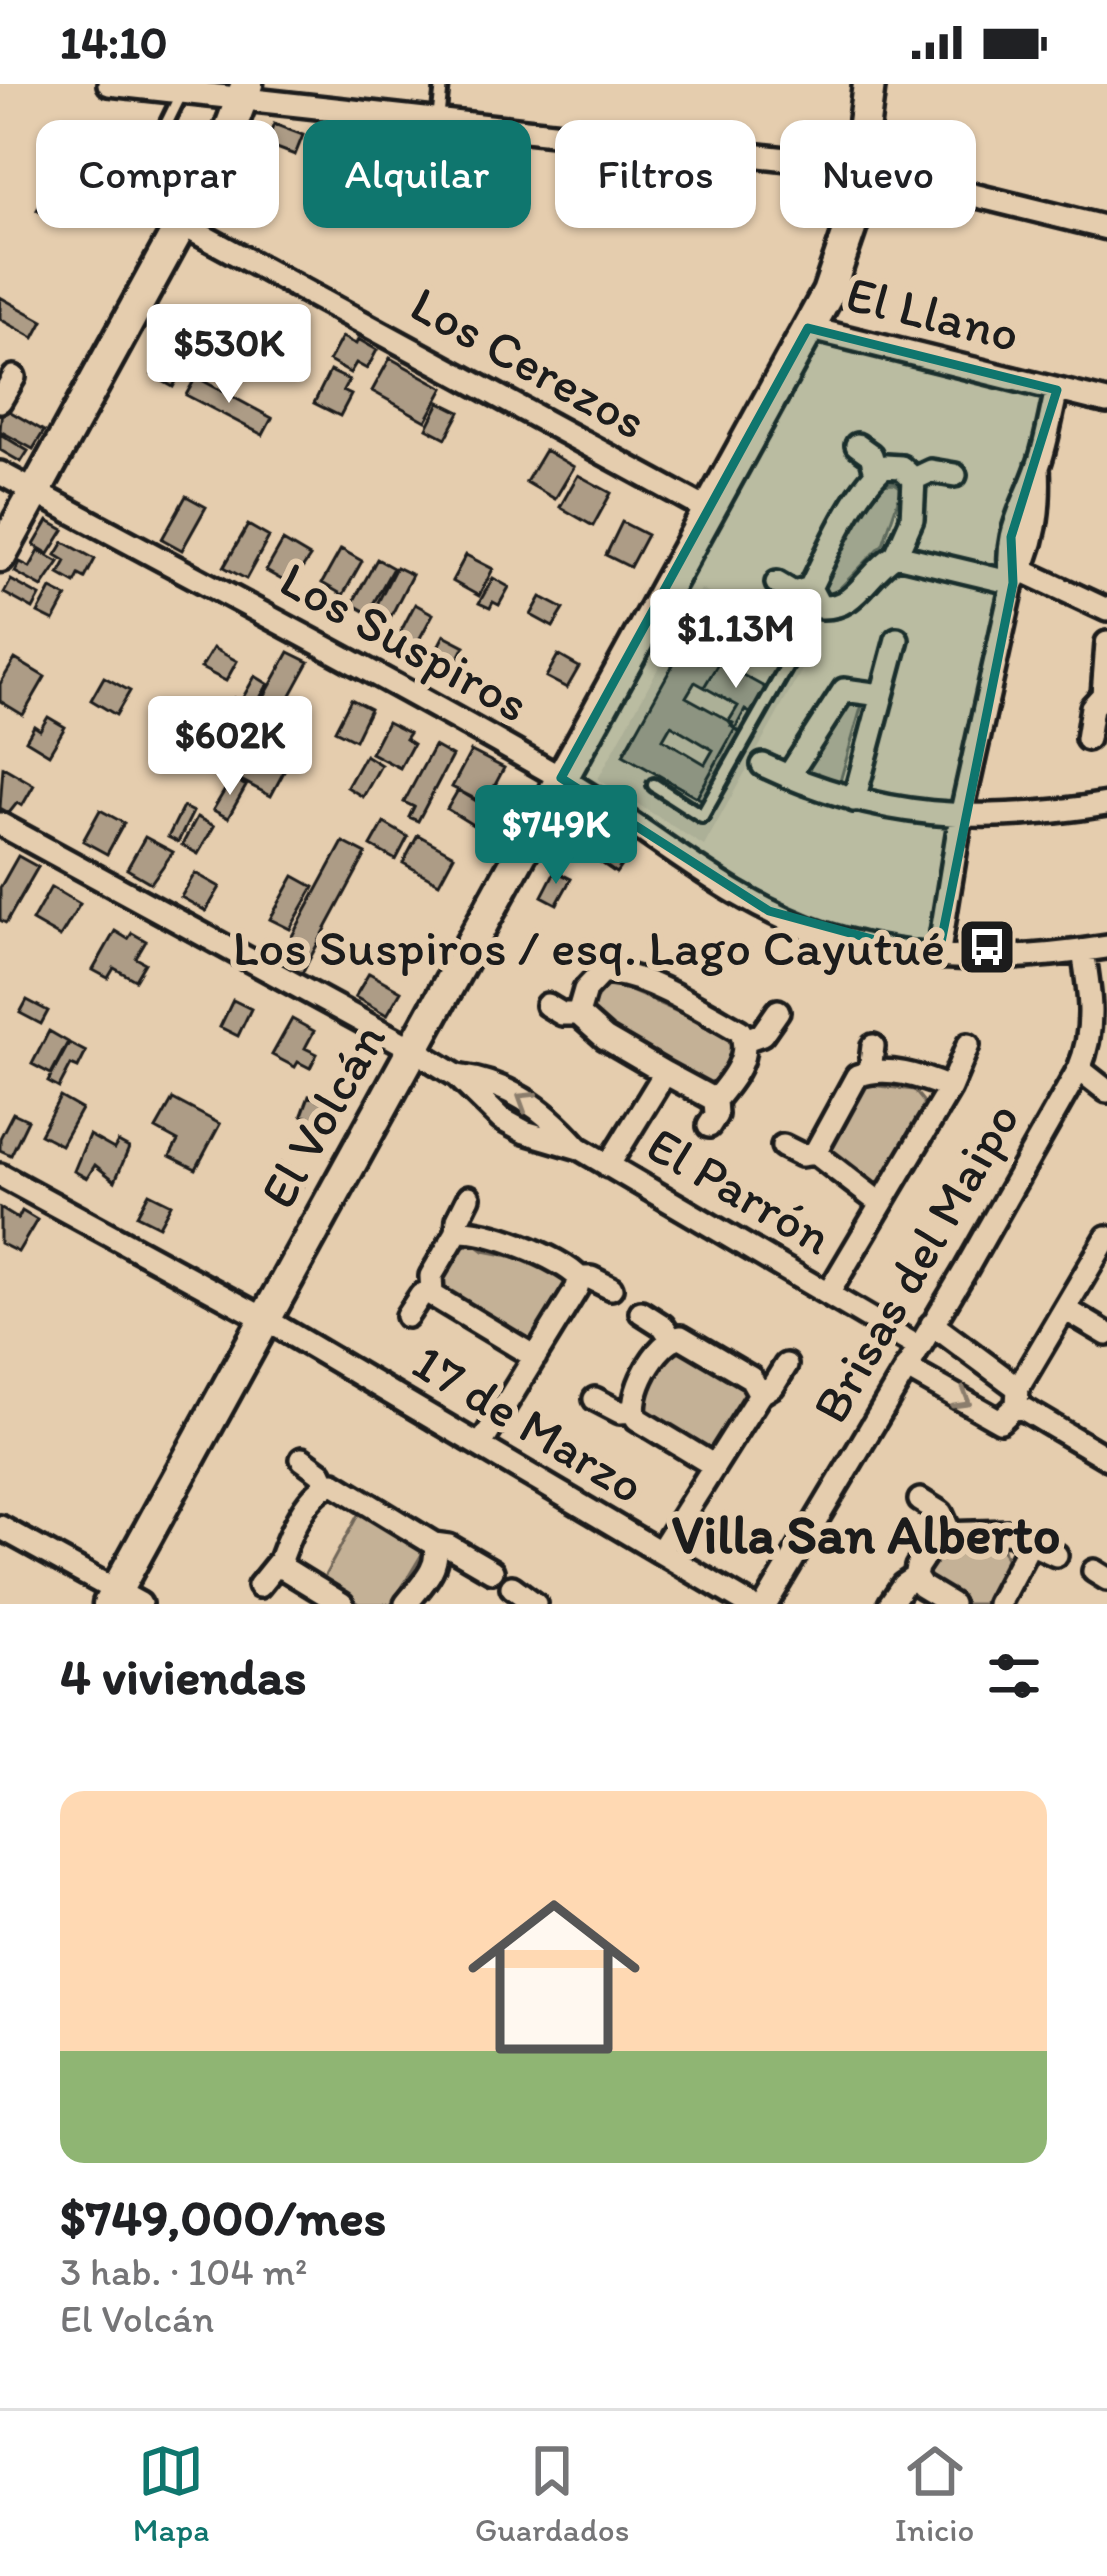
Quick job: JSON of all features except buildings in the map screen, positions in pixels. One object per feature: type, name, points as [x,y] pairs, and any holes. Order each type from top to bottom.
[{"type":"street","points":[[109,84],[182,92],[246,92],[431,120]]},
{"type":"street","name":"El Volcán","points":[[865,120],[869,84]]},
{"type":"street","points":[[232,120],[246,92]]},
{"type":"street","points":[[531,131],[780,158]]},
{"type":"street","points":[[976,196],[1107,228]]},
{"type":"street","points":[[0,556],[179,228]]},
{"type":"street","name":"Los Cerezos","points":[[216,228],[708,511]]},
{"type":"street","name":"El Volcán","points":[[122,1600],[265,1319],[808,328],[843,258],[849,228]]},
{"type":"street","name":"El Llano","points":[[808,328],[1107,402]]},
{"type":"street","points":[[0,401],[14,377]]},
{"type":"street","points":[[1017,576],[1008,566],[1010,537],[1038,466],[1057,390]]},
{"type":"street","points":[[857,445],[871,455],[876,472]]},
{"type":"street","points":[[777,583],[794,593],[810,588],[876,472],[885,466],[902,467],[914,479],[912,519],[896,555],[877,566],[853,598],[838,608],[820,607],[810,588]]},
{"type":"street","points":[[914,479],[931,471],[955,475]]},
{"type":"street","name":"Los Suspiros","points":[[0,473],[561,778],[705,875],[769,911],[852,942],[938,957],[1023,958],[1107,947]]},
{"type":"street","points":[[896,555],[1017,576],[1107,610]]},
{"type":"street","points":[[938,957],[961,817],[1017,576]]},
{"type":"street","points":[[854,800],[897,638]]},
{"type":"street","points":[[1087,739],[1093,707],[1105,695],[1107,643]]},
{"type":"street","points":[[788,777],[844,690],[881,695]]},
{"type":"street","points":[[763,765],[838,797],[902,811],[961,817],[1022,815],[1107,804]]},
{"type":"street","name":"El Parrón","points":[[0,824],[413,1049],[457,1076],[501,1119],[525,1132],[578,1148],[918,1347]]},
{"type":"street","name":"Brisas del Maipo","points":[[766,1604],[1079,1069],[1092,1009],[1083,951]]},
{"type":"street","points":[[578,1014],[585,990],[601,973],[619,971],[740,1030],[745,1040],[743,1059],[715,1100],[716,1115],[709,1126]]},
{"type":"street","points":[[547,1005],[562,1014],[578,1014],[605,1038],[715,1100]]},
{"type":"street","points":[[745,1040],[762,1034],[778,1011]]},
{"type":"street","points":[[827,1294],[950,1088],[968,1045]]},
{"type":"street","points":[[870,1070],[873,1046]]},
{"type":"street","points":[[1079,1069],[1107,1091]]},
{"type":"street","points":[[815,1153],[857,1076],[870,1070],[920,1076],[950,1088]]},
{"type":"street","points":[[608,1166],[665,1072]]},
{"type":"street","points":[[784,1146],[801,1155],[815,1153],[881,1204]]},
{"type":"street","name":"17 de Marzo","points":[[0,1175],[265,1319],[748,1604]]},
{"type":"street","points":[[470,1197],[457,1232],[431,1276],[430,1291],[535,1357]]},
{"type":"street","points":[[457,1232],[469,1230],[538,1250],[579,1278],[592,1278],[611,1288]]},
{"type":"street","points":[[906,1368],[1000,1421],[1107,1237]]},
{"type":"street","points":[[480,1446],[579,1278]]},
{"type":"street","points":[[407,1316],[421,1295],[430,1291]]},
{"type":"street","points":[[1065,1309],[1107,1334]]},
{"type":"street","points":[[641,1312],[663,1326],[671,1338]]},
{"type":"street","points":[[932,1324],[1018,1396],[1107,1458]]},
{"type":"street","points":[[713,1465],[632,1412],[633,1395],[663,1345],[681,1337],[751,1378],[760,1394]]},
{"type":"street","points":[[660,1552],[760,1394],[773,1386],[786,1365]]},
{"type":"street","points":[[596,1399],[620,1412],[632,1412]]},
{"type":"street","points":[[302,1459],[321,1473],[326,1484]]},
{"type":"street","points":[[259,1586],[280,1560],[315,1494],[334,1483],[434,1544],[449,1546],[492,1570]]},
{"type":"street","points":[[920,1500],[941,1513],[950,1533]]},
{"type":"street","points":[[0,1527],[122,1600]]},
{"type":"street","points":[[890,1604],[915,1577],[939,1534],[1010,1532],[1056,1555]]},
{"type":"street","points":[[998,1604],[1025,1553],[1025,1541]]},
{"type":"street","points":[[406,1604],[434,1567],[434,1544]]},
{"type":"street","points":[[280,1560],[285,1569],[342,1604]]},
{"type":"street","points":[[915,1577],[950,1604]]},
{"type":"street","points":[[512,1587],[535,1604]]},
{"type":"lane","points":[[438,120],[442,84]]},
{"type":"lane","points":[[168,120],[182,92]]},
{"type":"lane","points":[[654,785],[702,816],[789,662],[662,594]]},
{"type":"highlighted area","points":[[808,328],[1057,390],[1011,537],[1013,583],[938,957],[769,911],[561,778]]},
{"type":"shaded area","points":[[879,484],[902,488],[883,544],[828,600],[820,596],[867,493]]},
{"type":"shaded area","points":[[701,589],[813,650],[704,846],[598,779]]},
{"type":"shaded area","points":[[847,697],[863,701],[837,792],[799,777]]},
{"type":"shaded area","points":[[608,981],[727,1034],[734,1042],[721,1073],[705,1086],[590,1016],[587,1005]]},
{"type":"shaded area","points":[[861,1084],[914,1090],[923,1101],[923,1117],[877,1188],[824,1151]]},
{"type":"shaded area","points":[[462,1234],[484,1251],[540,1262],[576,1281],[536,1347],[432,1286]]},
{"type":"shaded area","points":[[669,1341],[753,1386],[709,1453],[630,1404]]},
{"type":"shaded area","points":[[361,1509],[425,1549],[392,1604],[360,1604],[322,1581]]},
{"type":"shaded area","points":[[937,1542],[1003,1549],[1006,1559],[983,1604],[951,1604],[916,1573]]},
{"type":"place","name":"Los Suspiros / esq. Lago Cayutué","points":[[987,947]]},
{"type":"district","name":"Villa San Alberto","points":[[866,1534]]}]
